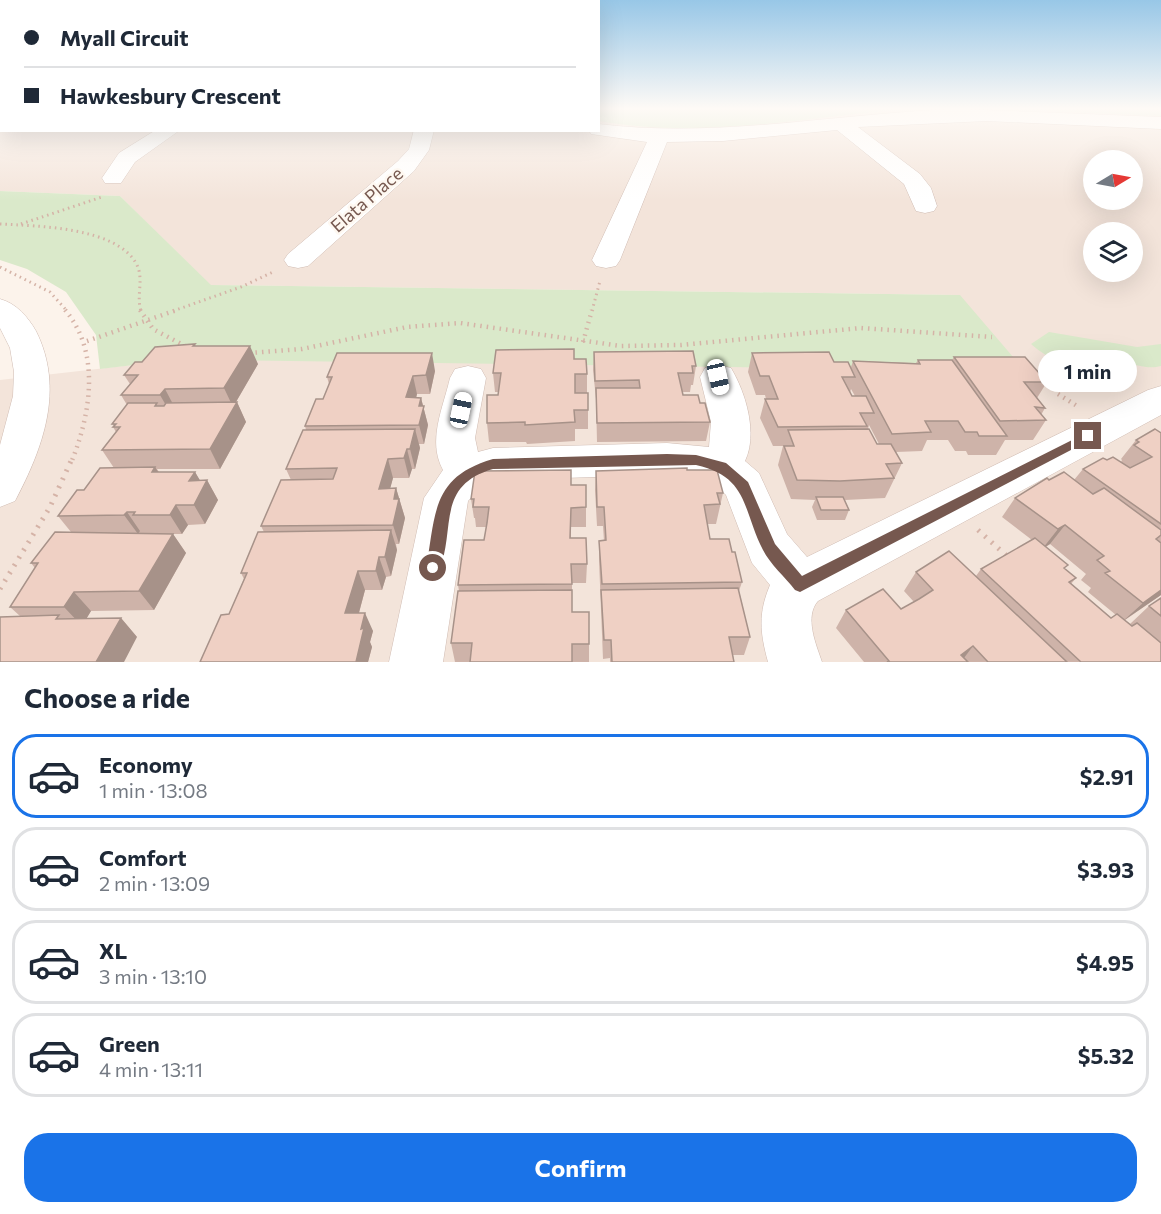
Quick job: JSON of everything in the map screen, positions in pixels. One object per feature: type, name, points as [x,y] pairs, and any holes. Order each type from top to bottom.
[{"type":"street","points":[[113,178],[127,158],[157,139]]},
{"type":"street","name":"Elata Place","points":[[298,260],[406,166],[419,150],[422,139]]},
{"type":"street","points":[[606,260],[659,139]]},
{"type":"street","points":[[861,139],[912,179],[919,188],[925,206]]},
{"type":"street","points":[[0,308],[15,323],[29,346],[33,374],[31,407],[26,428],[0,489]]},
{"type":"street","points":[[715,464],[730,454],[733,438],[718,377]]},
{"type":"street","points":[[468,378],[454,438],[459,461],[470,472]]},
{"type":"street","points":[[795,662],[785,607],[792,591],[800,585],[1161,399]]},
{"type":"street","points":[[416,662],[446,498],[453,487],[470,472],[493,464],[667,459],[715,464],[744,485],[769,548],[800,585]]},
{"type":"path","points":[[18,225],[92,201]]},
{"type":"path","points":[[0,224],[71,231],[120,248],[135,263],[138,271],[139,299],[144,321],[154,330],[194,348]]},
{"type":"path","points":[[87,341],[241,287],[298,260]]},
{"type":"path","points":[[583,342],[606,260]]},
{"type":"path","points":[[238,353],[305,348],[406,328],[459,323],[513,328],[583,342],[621,346],[689,345],[862,328],[992,337]]},
{"type":"shaded area","points":[[0,139],[1161,139],[1161,662],[0,662],[0,380],[168,361],[960,295],[210,285],[120,196],[0,191]]},
{"type":"green space","points":[[0,191],[120,196],[211,285],[960,295],[1025,371],[217,360],[168,361],[100,369],[96,335],[66,292],[27,269],[0,260]]},
{"type":"green space","points":[[1049,332],[1137,347],[1161,344],[1161,366],[1151,367],[1124,363],[1075,364],[1054,359],[1031,344]]},
{"type":"building","points":[[195,344],[193,346],[250,346],[224,388],[165,389],[160,395],[121,395],[138,375],[124,375],[135,362],[142,362],[155,347]]},
{"type":"building","points":[[574,349],[574,359],[586,359],[587,374],[575,374],[575,393],[588,393],[588,410],[574,410],[575,422],[525,425],[525,422],[487,423],[487,395],[498,395],[501,373],[493,373],[496,350]]},
{"type":"building","points":[[693,351],[696,366],[692,366],[693,373],[678,373],[683,395],[698,395],[700,403],[705,403],[710,422],[597,423],[596,388],[640,388],[639,380],[595,381],[594,352]]},
{"type":"building","points":[[829,352],[834,362],[848,362],[855,377],[842,377],[852,396],[866,396],[874,413],[860,413],[867,426],[778,427],[765,399],[778,399],[769,376],[760,376],[752,353]]},
{"type":"building","points":[[337,353],[432,353],[426,375],[413,376],[406,397],[421,398],[419,406],[424,406],[419,425],[305,426],[316,399],[323,399],[332,377],[327,377]]},
{"type":"building","points":[[954,357],[1025,357],[1047,382],[1024,382],[1045,408],[1035,407],[1046,420],[1000,421]]},
{"type":"building","points":[[918,360],[952,360],[1007,436],[979,436],[977,432],[965,432],[958,421],[925,421],[931,432],[892,434],[853,361],[920,364]]},
{"type":"building","points":[[237,402],[210,449],[102,450],[120,427],[113,427],[116,424],[112,424],[128,403],[157,403],[155,406],[164,406],[166,403]]},
{"type":"building","points":[[415,429],[410,449],[407,449],[404,458],[388,459],[379,489],[396,488],[394,499],[399,499],[393,525],[261,526],[281,480],[333,479],[337,468],[286,469],[303,430]]},
{"type":"building","points":[[869,429],[877,444],[891,444],[902,463],[886,464],[894,478],[840,481],[797,480],[784,446],[794,446],[788,430]]},
{"type":"building","points":[[1155,429],[1161,433],[1161,524],[1083,469],[1103,458],[1107,460],[1113,457],[1130,468],[1152,457],[1134,445],[1139,442],[1136,440]]},
{"type":"building","points":[[155,467],[152,472],[195,472],[189,481],[207,480],[194,505],[176,505],[170,515],[133,515],[135,512],[127,512],[124,515],[58,516],[77,490],[84,490],[100,468]]},
{"type":"building","points":[[687,468],[687,470],[717,470],[723,493],[717,493],[720,504],[704,505],[710,539],[729,539],[732,552],[735,552],[742,582],[602,584],[599,541],[606,540],[604,507],[597,507],[596,471]]},
{"type":"building","points":[[571,470],[571,485],[586,485],[586,507],[571,508],[570,538],[586,538],[587,564],[571,564],[572,584],[458,585],[464,540],[484,540],[487,523],[489,507],[473,507],[474,499],[471,499],[475,471]]},
{"type":"building","points":[[1064,472],[1093,494],[1104,488],[1161,530],[1161,535],[1156,539],[1161,543],[1161,590],[1143,603],[1105,573],[1110,571],[1097,560],[1104,556],[1065,525],[1058,529],[1015,498],[1047,478],[1049,480]]},
{"type":"building","points":[[816,497],[843,497],[849,510],[821,510]]},
{"type":"building","points":[[391,530],[385,557],[379,557],[376,571],[358,571],[345,613],[365,613],[356,662],[200,662],[221,615],[229,614],[247,573],[241,573],[258,532]]},
{"type":"building","points":[[55,532],[173,534],[139,591],[74,592],[64,607],[10,607],[38,563],[31,563]]},
{"type":"building","points":[[1035,538],[1068,565],[1064,568],[1076,578],[1069,582],[1111,618],[1117,614],[1132,626],[1137,623],[1161,643],[1161,662],[1081,662],[981,569]]},
{"type":"building","points":[[949,551],[1067,662],[988,662],[973,646],[961,655],[968,662],[887,662],[889,661],[846,610],[883,589],[901,609],[919,599],[933,590],[916,572]]},
{"type":"building","points":[[738,588],[750,637],[729,637],[734,662],[612,662],[611,640],[604,640],[601,590]]},
{"type":"building","points":[[572,590],[572,612],[589,612],[589,644],[572,644],[572,662],[470,662],[472,643],[451,643],[458,591]]},
{"type":"building","points":[[1161,598],[1161,616],[1149,606]]},
{"type":"building","points":[[59,615],[56,619],[121,618],[96,662],[0,662],[0,617]]},
{"type":"route","points":[[433,568],[446,498],[462,477],[476,469],[493,464],[626,462],[667,459],[696,460],[722,466],[744,485],[769,548],[779,563],[800,585],[1088,436]]}]
